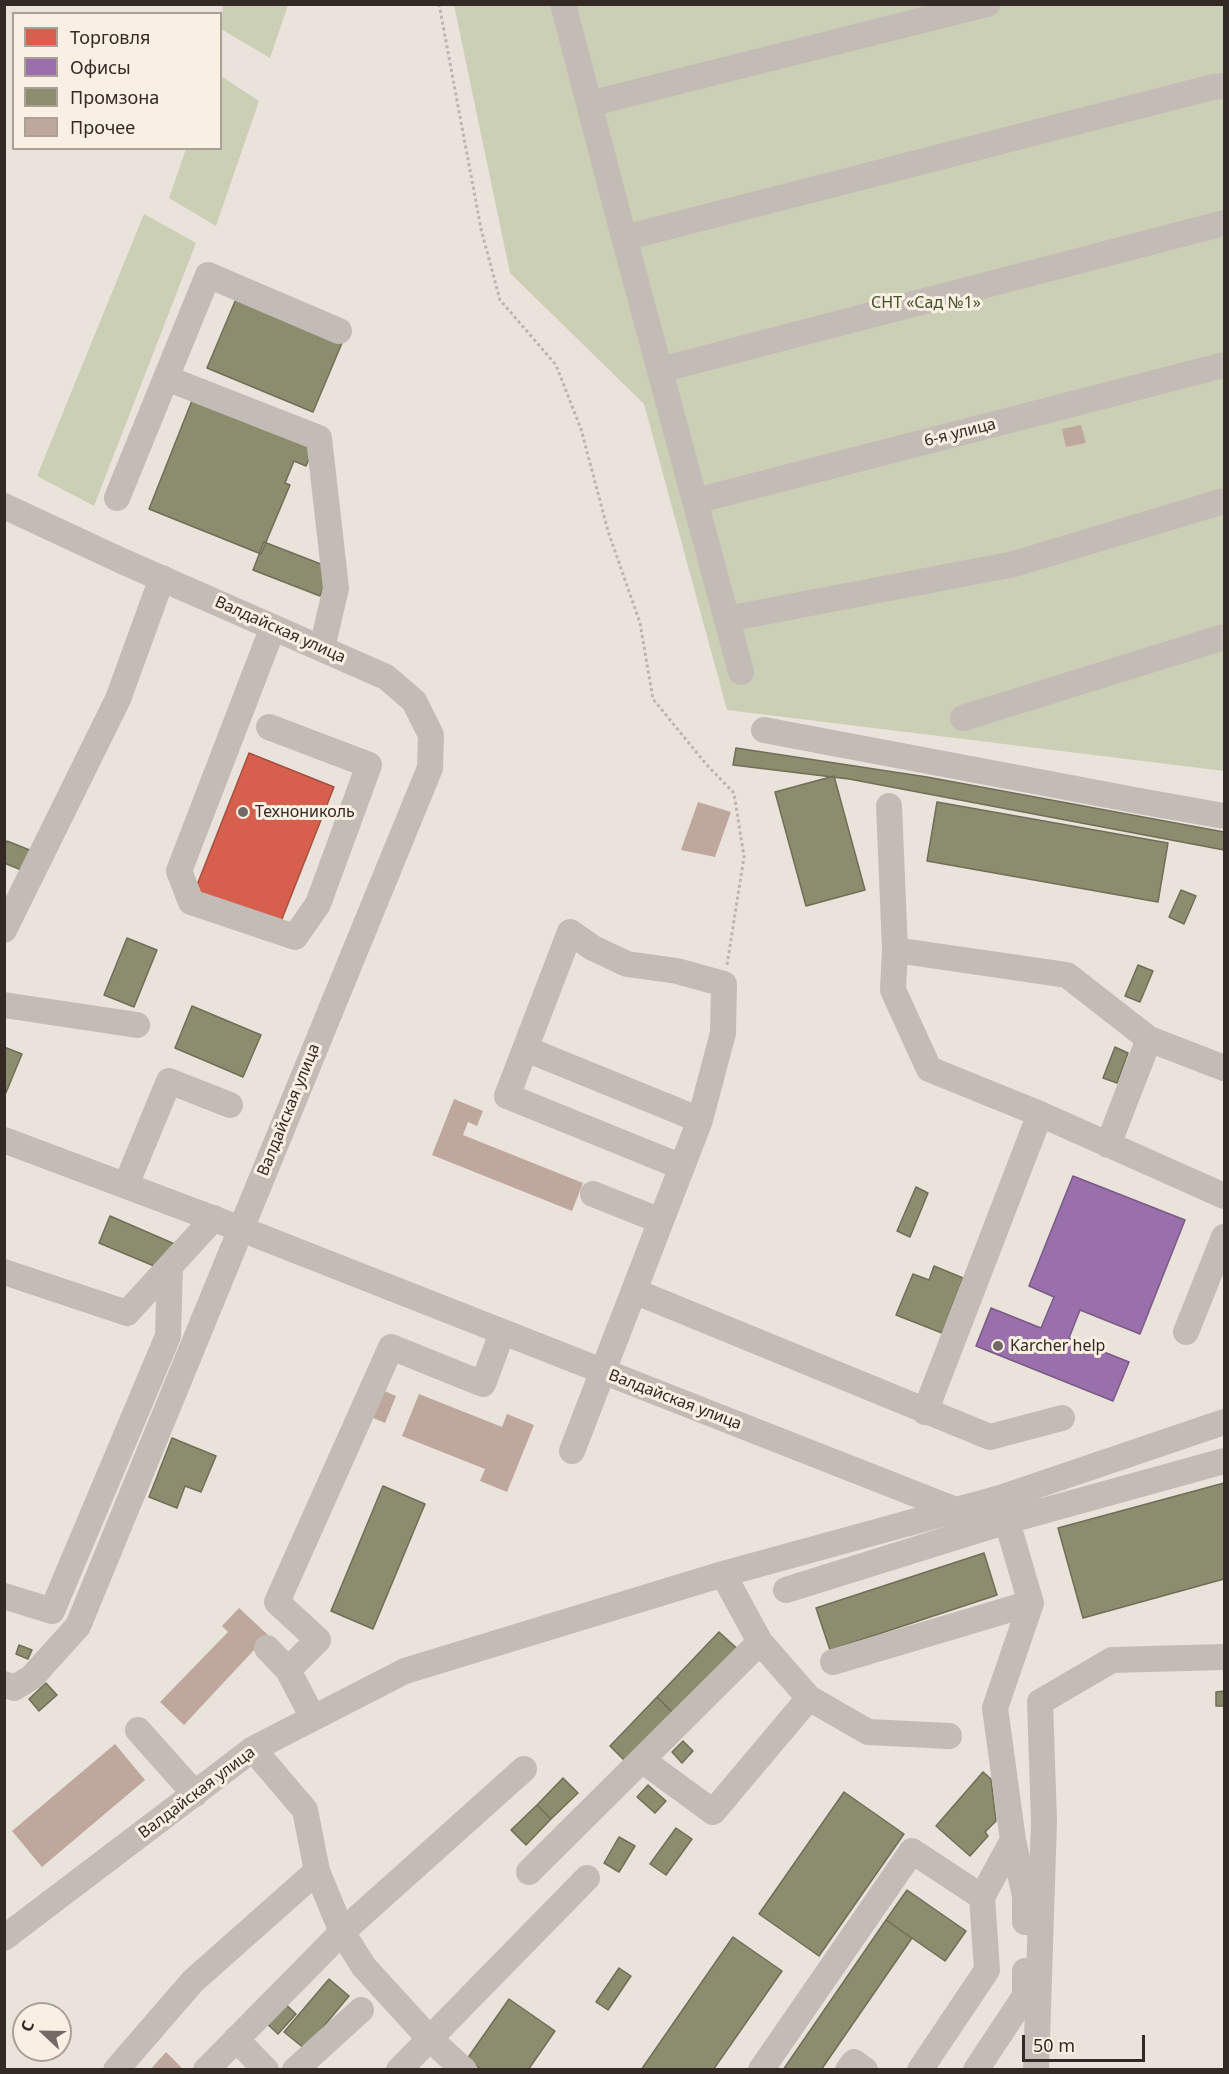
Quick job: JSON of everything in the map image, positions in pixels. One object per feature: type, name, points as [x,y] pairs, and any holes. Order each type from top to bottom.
[{"type":"street","points":[[563,4],[741,672]]},
{"type":"street","points":[[589,104],[987,4]]},
{"type":"street","points":[[624,238],[1224,86]]},
{"type":"street","points":[[660,370],[1224,223]]},
{"type":"street","points":[[117,498],[208,275],[339,331]]},
{"type":"street","name":"6-я улица","points":[[695,501],[1224,364]]},
{"type":"street","points":[[166,378],[319,438],[336,588],[322,648]]},
{"type":"street","points":[[727,619],[1014,564],[1224,501]]},
{"type":"street","name":"Валдайская улица","points":[[4,506],[386,676],[414,701],[431,735],[430,768],[241,1229],[956,1510]]},
{"type":"street","points":[[4,930],[118,699],[162,578]]},
{"type":"street","points":[[269,726],[369,765],[318,904],[295,937],[191,903],[179,871],[273,627]]},
{"type":"street","points":[[963,718],[1224,637]]},
{"type":"street","points":[[764,730],[1224,816]]},
{"type":"street","points":[[889,806],[895,950],[892,990],[928,1069],[1040,1114],[1224,1196]]},
{"type":"street","points":[[572,1451],[603,1372],[634,1291],[682,1167],[700,1120],[723,1033],[724,984],[677,971],[627,964],[594,948],[570,932],[507,1096],[682,1167]]},
{"type":"street","points":[[895,950],[1067,975],[1149,1039],[1224,1068]]},
{"type":"street","points":[[4,1005],[137,1025]]},
{"type":"street","points":[[1108,1145],[1149,1039]]},
{"type":"street","points":[[526,1049],[700,1120]]},
{"type":"street","points":[[126,1185],[169,1081],[230,1105]]},
{"type":"street","points":[[926,1412],[1040,1114]]},
{"type":"street","points":[[4,1140],[241,1229],[78,1626],[32,1677],[14,1688],[4,1684]]},
{"type":"street","points":[[593,1194],[661,1221]]},
{"type":"street","points":[[4,1272],[127,1313],[214,1218]]},
{"type":"street","points":[[1186,1332],[1224,1238]]},
{"type":"street","points":[[4,1596],[52,1611],[168,1336],[170,1266]]},
{"type":"street","points":[[634,1291],[990,1437],[1062,1418]]},
{"type":"street","points":[[288,1670],[318,1640],[277,1602],[391,1347],[483,1384],[502,1333]]},
{"type":"street","name":"Валдайская улица","points":[[4,1938],[253,1749],[405,1671],[723,1574],[956,1510],[1004,1509],[1224,1422]]},
{"type":"street","points":[[786,1590],[1004,1509],[1224,1461]]},
{"type":"street","points":[[976,2070],[1025,1996],[1025,1896],[1013,1840],[995,1708],[1031,1603],[1004,1509]]},
{"type":"street","points":[[723,1574],[760,1642],[809,1698],[868,1732],[949,1736]]},
{"type":"street","points":[[833,1662],[1031,1603]]},
{"type":"street","points":[[529,1872],[760,1642]]},
{"type":"street","points":[[267,1648],[288,1670],[314,1718]]},
{"type":"street","points":[[1036,2070],[1044,1821],[1040,1702],[1112,1660],[1224,1657]]},
{"type":"street","points":[[642,1760],[712,1812],[809,1698]]},
{"type":"street","points":[[138,1730],[195,1794]]},
{"type":"street","points":[[253,1749],[305,1810],[317,1871],[342,1932],[364,1967],[429,2038],[465,2070]]},
{"type":"street","points":[[206,2070],[342,1932],[524,1769]]},
{"type":"street","points":[[920,2070],[987,1970],[982,1897],[1013,1840]]},
{"type":"street","points":[[761,2070],[912,1851],[982,1897]]},
{"type":"street","points":[[116,2070],[193,1981],[317,1871]]},
{"type":"street","points":[[399,2070],[587,1878]]},
{"type":"street","points":[[295,2070],[362,2010]]},
{"type":"street","points":[[236,2039],[266,2070]]},
{"type":"street","points":[[848,2070],[854,2062],[865,2070]]},
{"type":"path","points":[[439,4],[481,229],[500,300],[556,365],[580,429],[608,531],[640,623],[653,699],[706,764],[734,793],[744,857],[724,984]]},
{"type":"green space","points":[[223,5],[288,5],[270,58],[222,30]]},
{"type":"green space","name":"СНТ «Сад №1»","points":[[454,5],[1224,5],[1224,771],[727,710],[644,404],[510,273]]},
{"type":"green space","points":[[222,77],[259,101],[216,226],[169,198],[186,150],[222,150]]},
{"type":"green space","points":[[144,214],[196,243],[94,506],[37,476]]},
{"type":"building: Торговля","points":[[249,753],[334,787],[280,924],[195,890]]},
{"type":"building: Офисы","points":[[1073,1176],[1185,1220],[1140,1334],[1080,1310],[1069,1338],[1129,1362],[1113,1401],[976,1346],[991,1308],[1041,1328],[1054,1297],[1029,1286]]},
{"type":"building: Промзона","points":[[236,299],[342,343],[313,412],[207,368]]},
{"type":"building: Промзона","points":[[193,398],[314,447],[306,466],[294,461],[285,483],[290,485],[261,554],[149,509]]},
{"type":"building: Промзона","points":[[264,542],[331,568],[320,596],[253,570]]},
{"type":"building: Промзона","points":[[736,748],[927,777],[1224,832],[1224,850],[849,779],[733,765]]},
{"type":"building: Промзона","points":[[834,776],[865,890],[806,906],[775,792]]},
{"type":"building: Промзона","points":[[937,802],[1168,843],[1158,902],[927,861]]},
{"type":"building: Промзона","points":[[7,841],[32,851],[24,871],[4,863],[4,847]]},
{"type":"building: Промзона","points":[[1181,890],[1196,896],[1184,924],[1169,917]]},
{"type":"building: Промзона","points":[[127,938],[157,950],[134,1007],[104,995]]},
{"type":"building: Промзона","points":[[1138,965],[1153,971],[1140,1002],[1125,996]]},
{"type":"building: Промзона","points":[[192,1006],[261,1035],[243,1077],[175,1048]]},
{"type":"building: Промзона","points":[[4,1047],[22,1054],[5,1095],[4,1095]]},
{"type":"building: Промзона","points":[[1115,1047],[1128,1053],[1117,1083],[1103,1078]]},
{"type":"building: Промзона","points":[[916,1187],[928,1193],[910,1237],[897,1231]]},
{"type":"building: Промзона","points":[[110,1216],[177,1245],[166,1271],[99,1243]]},
{"type":"building: Промзона","points":[[934,1266],[963,1278],[942,1333],[896,1315],[913,1274],[929,1280]]},
{"type":"building: Промзона","points":[[172,1438],[216,1456],[201,1492],[185,1486],[177,1508],[149,1497]]},
{"type":"building: Промзона","points":[[1224,1483],[1224,1579],[1083,1618],[1058,1528]]},
{"type":"building: Промзона","points":[[383,1486],[425,1504],[373,1629],[331,1611]]},
{"type":"building: Промзона","points":[[984,1553],[997,1595],[830,1650],[816,1608]]},
{"type":"building: Промзона","points":[[719,1632],[742,1653],[679,1719],[657,1697]]},
{"type":"building: Промзона","points":[[19,1645],[32,1650],[28,1659],[16,1654]]},
{"type":"building: Промзона","points":[[46,1683],[57,1695],[39,1711],[29,1699]]},
{"type":"building: Промзона","points":[[1224,1691],[1224,1706],[1216,1706],[1216,1692]]},
{"type":"building: Промзона","points":[[657,1697],[679,1719],[632,1768],[610,1746]]},
{"type":"building: Промзона","points":[[683,1741],[693,1751],[682,1763],[672,1752]]},
{"type":"building: Промзона","points":[[983,1772],[991,1779],[996,1821],[985,1832],[988,1836],[970,1856],[936,1826]]},
{"type":"building: Промзона","points":[[563,1778],[578,1793],[551,1819],[537,1805]]},
{"type":"building: Промзона","points":[[648,1785],[666,1801],[655,1813],[637,1797]]},
{"type":"building: Промзона","points":[[844,1792],[904,1834],[819,1956],[759,1914]]},
{"type":"building: Промзона","points":[[537,1805],[551,1819],[526,1845],[511,1830]]},
{"type":"building: Промзона","points":[[676,1828],[692,1839],[666,1875],[650,1864]]},
{"type":"building: Промзона","points":[[619,1837],[635,1846],[619,1872],[604,1863]]},
{"type":"building: Промзона","points":[[907,1890],[966,1931],[945,1961],[886,1920]]},
{"type":"building: Промзона","points":[[886,1920],[912,1938],[821,2070],[783,2070]]},
{"type":"building: Промзона","points":[[733,1937],[782,1971],[713,2070],[641,2070]]},
{"type":"building: Промзона","points":[[619,1968],[631,1976],[608,2010],[596,2002]]},
{"type":"building: Промзона","points":[[329,1979],[349,1996],[305,2049],[284,2032]]},
{"type":"building: Промзона","points":[[280,1999],[296,2014],[278,2034],[262,2019]]},
{"type":"building: Промзона","points":[[509,1999],[555,2031],[528,2070],[482,2070],[467,2059]]},
{"type":"building: Прочее","points":[[1081,425],[1086,443],[1066,447],[1062,429]]},
{"type":"building: Прочее","points":[[698,802],[731,812],[715,857],[681,850]]},
{"type":"building: Прочее","points":[[454,1099],[483,1111],[477,1126],[468,1122],[463,1135],[583,1183],[572,1211],[432,1155]]},
{"type":"building: Прочее","points":[[382,1390],[396,1396],[385,1423],[371,1417]]},
{"type":"building: Прочее","points":[[419,1394],[502,1427],[507,1414],[534,1425],[507,1492],[480,1481],[485,1469],[402,1436]]},
{"type":"building: Прочее","points":[[239,1608],[268,1635],[184,1725],[160,1702],[228,1632],[222,1626]]},
{"type":"building: Прочее","points":[[115,1744],[145,1780],[42,1867],[12,1831]]},
{"type":"building: Прочее","points":[[166,2052],[184,2070],[150,2070]]},
{"type":"place","name":"Технониколь","points":[[243,812]]},
{"type":"place","name":"Karcher help","points":[[998,1346]]}]
